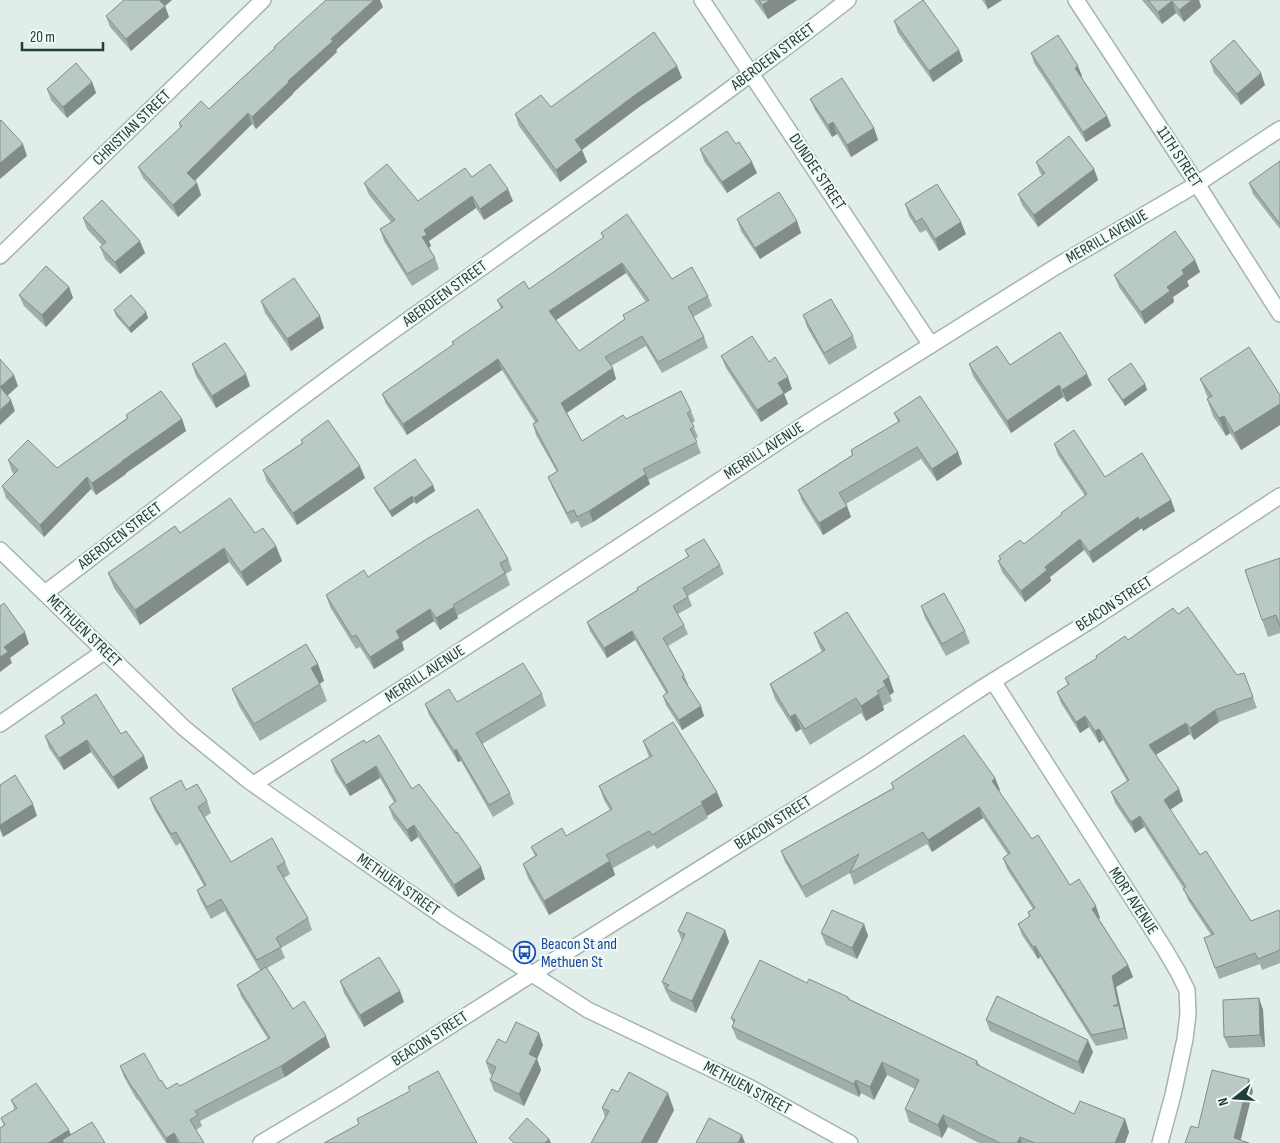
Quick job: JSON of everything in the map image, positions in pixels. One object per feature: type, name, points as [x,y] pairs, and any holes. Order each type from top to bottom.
[{"type":"street","name":"CHRISTIAN STREET","points":[[0,256],[263,0]]},
{"type":"street","name":"DUNDEE STREET","points":[[702,0],[931,345]]},
{"type":"street","name":"ABERDEEN STREET","points":[[45,593],[387,335],[779,54],[848,0]]},
{"type":"street","name":"11TH STREET","points":[[1076,0],[1280,314]]},
{"type":"street","name":"MERRILL AVENUE","points":[[254,784],[460,651],[813,418],[1057,266],[1197,184],[1280,129]]},
{"type":"street","name":"BEACON STREET","points":[[261,1143],[343,1094],[749,838],[1088,622],[1280,496]]},
{"type":"street","name":"METHUEN STREET","points":[[0,550],[184,728],[254,784],[447,919],[588,1010],[749,1087],[850,1143]]},
{"type":"street","points":[[0,724],[105,651]]},
{"type":"street","name":"MORT AVENUE","points":[[993,682],[1164,948],[1187,990],[1188,1014],[1185,1038],[1173,1095],[1160,1143]]},
{"type":"building","points":[[124,0],[159,0],[165,6],[126,39],[106,16]]},
{"type":"building","points":[[326,0],[374,0],[331,39],[333,41],[288,81],[252,117],[248,113],[187,173],[197,183],[173,205],[138,167],[182,126],[179,123],[201,101],[209,109]]},
{"type":"building","points":[[759,0],[770,0],[762,5]]},
{"type":"building","points":[[923,0],[959,50],[929,71],[894,21]]},
{"type":"building","points":[[1148,0],[1192,0],[1179,10],[1172,1],[1158,12]]},
{"type":"building","points":[[654,32],[677,66],[575,140],[582,150],[556,170],[515,114],[541,95],[551,107]]},
{"type":"building","points":[[1058,35],[1078,66],[1075,68],[1107,116],[1083,132],[1031,53]]},
{"type":"building","points":[[1234,40],[1261,73],[1237,94],[1210,61]]},
{"type":"building","points":[[76,63],[92,82],[63,107],[47,89]]},
{"type":"building","points":[[842,78],[874,128],[847,145],[833,122],[828,125],[810,99]]},
{"type":"building","points":[[0,121],[23,144],[0,163]]},
{"type":"building","points":[[727,131],[736,144],[739,142],[752,162],[722,182],[700,149]]},
{"type":"building","points":[[1069,136],[1094,169],[1034,215],[1018,194],[1045,173],[1036,162]]},
{"type":"building","points":[[1280,161],[1280,224],[1249,183]]},
{"type":"building","points":[[387,164],[418,201],[465,168],[472,177],[490,164],[508,189],[480,209],[472,196],[424,230],[427,235],[422,237],[435,258],[407,274],[380,229],[395,220],[364,183]]},
{"type":"building","points":[[937,184],[961,222],[935,239],[922,218],[916,222],[905,204]]},
{"type":"building","points":[[779,192],[797,221],[755,248],[737,219]]},
{"type":"building","points":[[102,200],[140,241],[115,262],[100,247],[106,242],[83,218]]},
{"type":"building","points":[[627,214],[672,279],[692,267],[708,296],[688,307],[704,337],[658,362],[642,336],[605,357],[613,368],[561,403],[582,441],[623,415],[626,419],[681,391],[691,411],[687,413],[694,427],[690,429],[697,442],[643,469],[646,474],[577,517],[574,510],[567,513],[548,477],[558,471],[533,424],[538,421],[498,359],[403,424],[382,394],[503,307],[497,300],[524,281],[529,289],[604,237],[601,233]],"holes":[[[622,263],[649,300],[623,315],[625,319],[579,351],[549,311]]]},
{"type":"building","points":[[1175,231],[1195,260],[1182,270],[1184,274],[1167,287],[1170,291],[1141,312],[1114,275]]},
{"type":"building","points":[[46,266],[69,287],[42,315],[19,295]]},
{"type":"building","points":[[294,278],[320,316],[287,339],[261,301]]},
{"type":"building","points":[[131,295],[146,312],[129,328],[114,310]]},
{"type":"building","points":[[831,299],[853,336],[824,353],[803,315]]},
{"type":"building","points":[[1060,332],[1087,374],[1062,390],[1059,385],[1007,421],[969,364],[997,346],[1010,365]]},
{"type":"building","points":[[752,336],[769,362],[775,357],[788,377],[778,383],[784,393],[757,410],[721,356]]},
{"type":"building","points":[[225,343],[246,374],[212,396],[192,364]]},
{"type":"building","points":[[1249,347],[1280,395],[1280,404],[1234,433],[1224,416],[1219,418],[1207,399],[1212,396],[1200,379]]},
{"type":"building","points":[[0,359],[14,375],[0,387]]},
{"type":"building","points":[[1131,363],[1145,384],[1123,400],[1108,379]]},
{"type":"building","points":[[0,387],[11,400],[0,410]]},
{"type":"building","points":[[161,391],[182,419],[92,483],[87,477],[40,525],[2,486],[18,470],[8,460],[28,440],[57,468],[128,418],[126,415]]},
{"type":"building","points":[[920,396],[958,452],[932,469],[917,447],[839,493],[847,506],[819,523],[798,490],[853,455],[851,450],[900,421],[894,413]]},
{"type":"building","points":[[328,420],[360,466],[293,513],[263,470],[303,443],[301,440]]},
{"type":"building","points":[[1074,430],[1105,477],[1142,453],[1171,500],[1139,520],[1138,517],[1089,552],[1080,539],[1045,567],[1047,570],[1021,591],[998,561],[1001,559],[999,556],[1020,540],[1024,544],[1087,494],[1054,444]]},
{"type":"building","points":[[415,459],[433,485],[390,511],[374,488]]},
{"type":"building","points":[[230,498],[255,533],[263,528],[276,546],[241,572],[224,548],[135,610],[108,573],[175,526],[180,533]]},
{"type":"building","points":[[478,509],[508,559],[500,563],[505,573],[453,605],[454,607],[436,618],[430,609],[396,631],[400,638],[370,657],[356,635],[352,637],[326,595],[364,570],[368,577],[425,540]]},
{"type":"building","points":[[704,539],[720,565],[683,588],[688,597],[673,606],[684,625],[663,638],[684,675],[682,677],[701,706],[679,720],[663,696],[668,692],[632,631],[604,648],[587,622],[689,556],[685,550]]},
{"type":"building","points":[[1280,558],[1280,627],[1276,615],[1262,620],[1245,570]]},
{"type":"building","points":[[944,593],[965,631],[942,644],[921,606]]},
{"type":"building","points":[[4,603],[25,632],[4,647],[8,652],[0,657],[0,606]]},
{"type":"building","points":[[1188,607],[1237,675],[1244,673],[1253,697],[1215,710],[1190,728],[1186,723],[1149,745],[1179,789],[1164,800],[1200,855],[1206,851],[1251,921],[1279,910],[1280,912],[1280,950],[1258,959],[1255,953],[1215,968],[1204,938],[1214,934],[1183,889],[1186,887],[1140,816],[1131,822],[1111,792],[1129,780],[1099,729],[1095,731],[1085,716],[1076,722],[1057,692],[1069,684],[1065,678],[1097,658],[1096,656],[1125,636],[1128,640],[1173,608],[1178,614]]},
{"type":"building","points":[[847,612],[889,677],[883,681],[886,686],[877,691],[879,694],[861,706],[856,698],[805,729],[795,714],[790,717],[770,684],[825,650],[814,633]]},
{"type":"building","points":[[306,644],[318,664],[311,668],[320,684],[254,724],[232,689]]},
{"type":"building","points":[[523,663],[542,694],[476,733],[510,793],[489,805],[456,749],[454,751],[425,704],[449,689],[457,702]]},
{"type":"building","points":[[96,694],[121,734],[126,731],[144,756],[113,777],[87,740],[59,758],[45,736],[65,723],[61,717]]},
{"type":"building","points":[[673,722],[717,792],[701,802],[703,804],[652,835],[649,831],[606,855],[610,861],[544,901],[523,864],[537,855],[531,847],[562,828],[566,836],[612,809],[599,786],[652,756],[643,741]]},
{"type":"building","points":[[379,735],[412,789],[419,784],[457,832],[481,867],[454,885],[414,825],[407,830],[389,807],[396,801],[376,766],[346,785],[331,760],[364,740],[366,743]]},
{"type":"building","points":[[964,735],[995,778],[992,781],[1032,839],[1038,835],[1070,885],[1079,879],[1096,906],[1092,909],[1128,965],[1112,976],[1118,1004],[1113,1006],[1119,1006],[1124,1028],[1092,1035],[1035,946],[1033,947],[1018,924],[1030,916],[1028,912],[1035,908],[1003,858],[1010,853],[979,807],[928,840],[923,832],[850,873],[859,854],[802,887],[781,851],[894,788],[891,783]]},
{"type":"building","points":[[15,775],[33,804],[0,825],[0,785]]},
{"type":"building","points":[[181,780],[186,790],[197,784],[207,801],[198,807],[231,862],[272,838],[285,862],[277,867],[308,918],[276,938],[281,947],[257,960],[221,899],[207,907],[197,890],[206,885],[176,832],[171,834],[150,798]]},
{"type":"building","points":[[832,910],[864,924],[852,948],[821,933]]},
{"type":"building","points":[[687,912],[725,930],[692,1001],[666,989],[669,985],[662,982],[685,934],[678,931]]},
{"type":"building","points":[[379,957],[400,991],[360,1015],[340,981]]},
{"type":"building","points":[[760,960],[807,983],[809,979],[848,997],[848,999],[977,1061],[976,1064],[1074,1114],[1080,1101],[1125,1119],[1115,1143],[1035,1143],[1020,1137],[1017,1143],[1000,1143],[943,1115],[938,1125],[905,1109],[919,1080],[882,1062],[870,1087],[856,1080],[854,1084],[732,1027],[735,1020],[731,1018]]},
{"type":"building","points":[[266,967],[293,1009],[304,1001],[326,1036],[281,1066],[195,1111],[198,1115],[190,1120],[204,1143],[180,1143],[174,1133],[166,1138],[120,1066],[144,1053],[160,1081],[167,1089],[177,1083],[180,1086],[270,1038],[237,985]]},
{"type":"building","points":[[997,996],[1088,1040],[1078,1062],[986,1020]]},
{"type":"building","points":[[1259,998],[1260,1035],[1224,1037],[1223,1000]]},
{"type":"building","points":[[516,1022],[539,1033],[529,1054],[537,1058],[519,1094],[490,1080],[496,1067],[486,1062],[498,1039],[506,1043]]},
{"type":"building","points":[[1212,1070],[1249,1079],[1234,1138],[1249,1143],[1185,1143],[1191,1126],[1198,1128]]},
{"type":"building","points":[[438,1071],[477,1143],[324,1143],[359,1124],[357,1119],[410,1091],[408,1087]]},
{"type":"building","points":[[629,1072],[668,1093],[641,1143],[591,1143],[609,1111],[602,1108],[612,1089],[618,1092]]},
{"type":"building","points":[[36,1083],[69,1130],[48,1143],[0,1143],[0,1128],[5,1125],[1,1118],[17,1108],[11,1100]]},
{"type":"building","points":[[527,1118],[549,1139],[545,1143],[514,1143],[509,1138]]},
{"type":"building","points":[[709,1118],[742,1135],[738,1143],[696,1143]]},
{"type":"building","points":[[92,1122],[105,1143],[64,1143],[62,1140]]},
{"type":"place","name":"Beacon St and Methuen St","points":[[525,953]]}]
